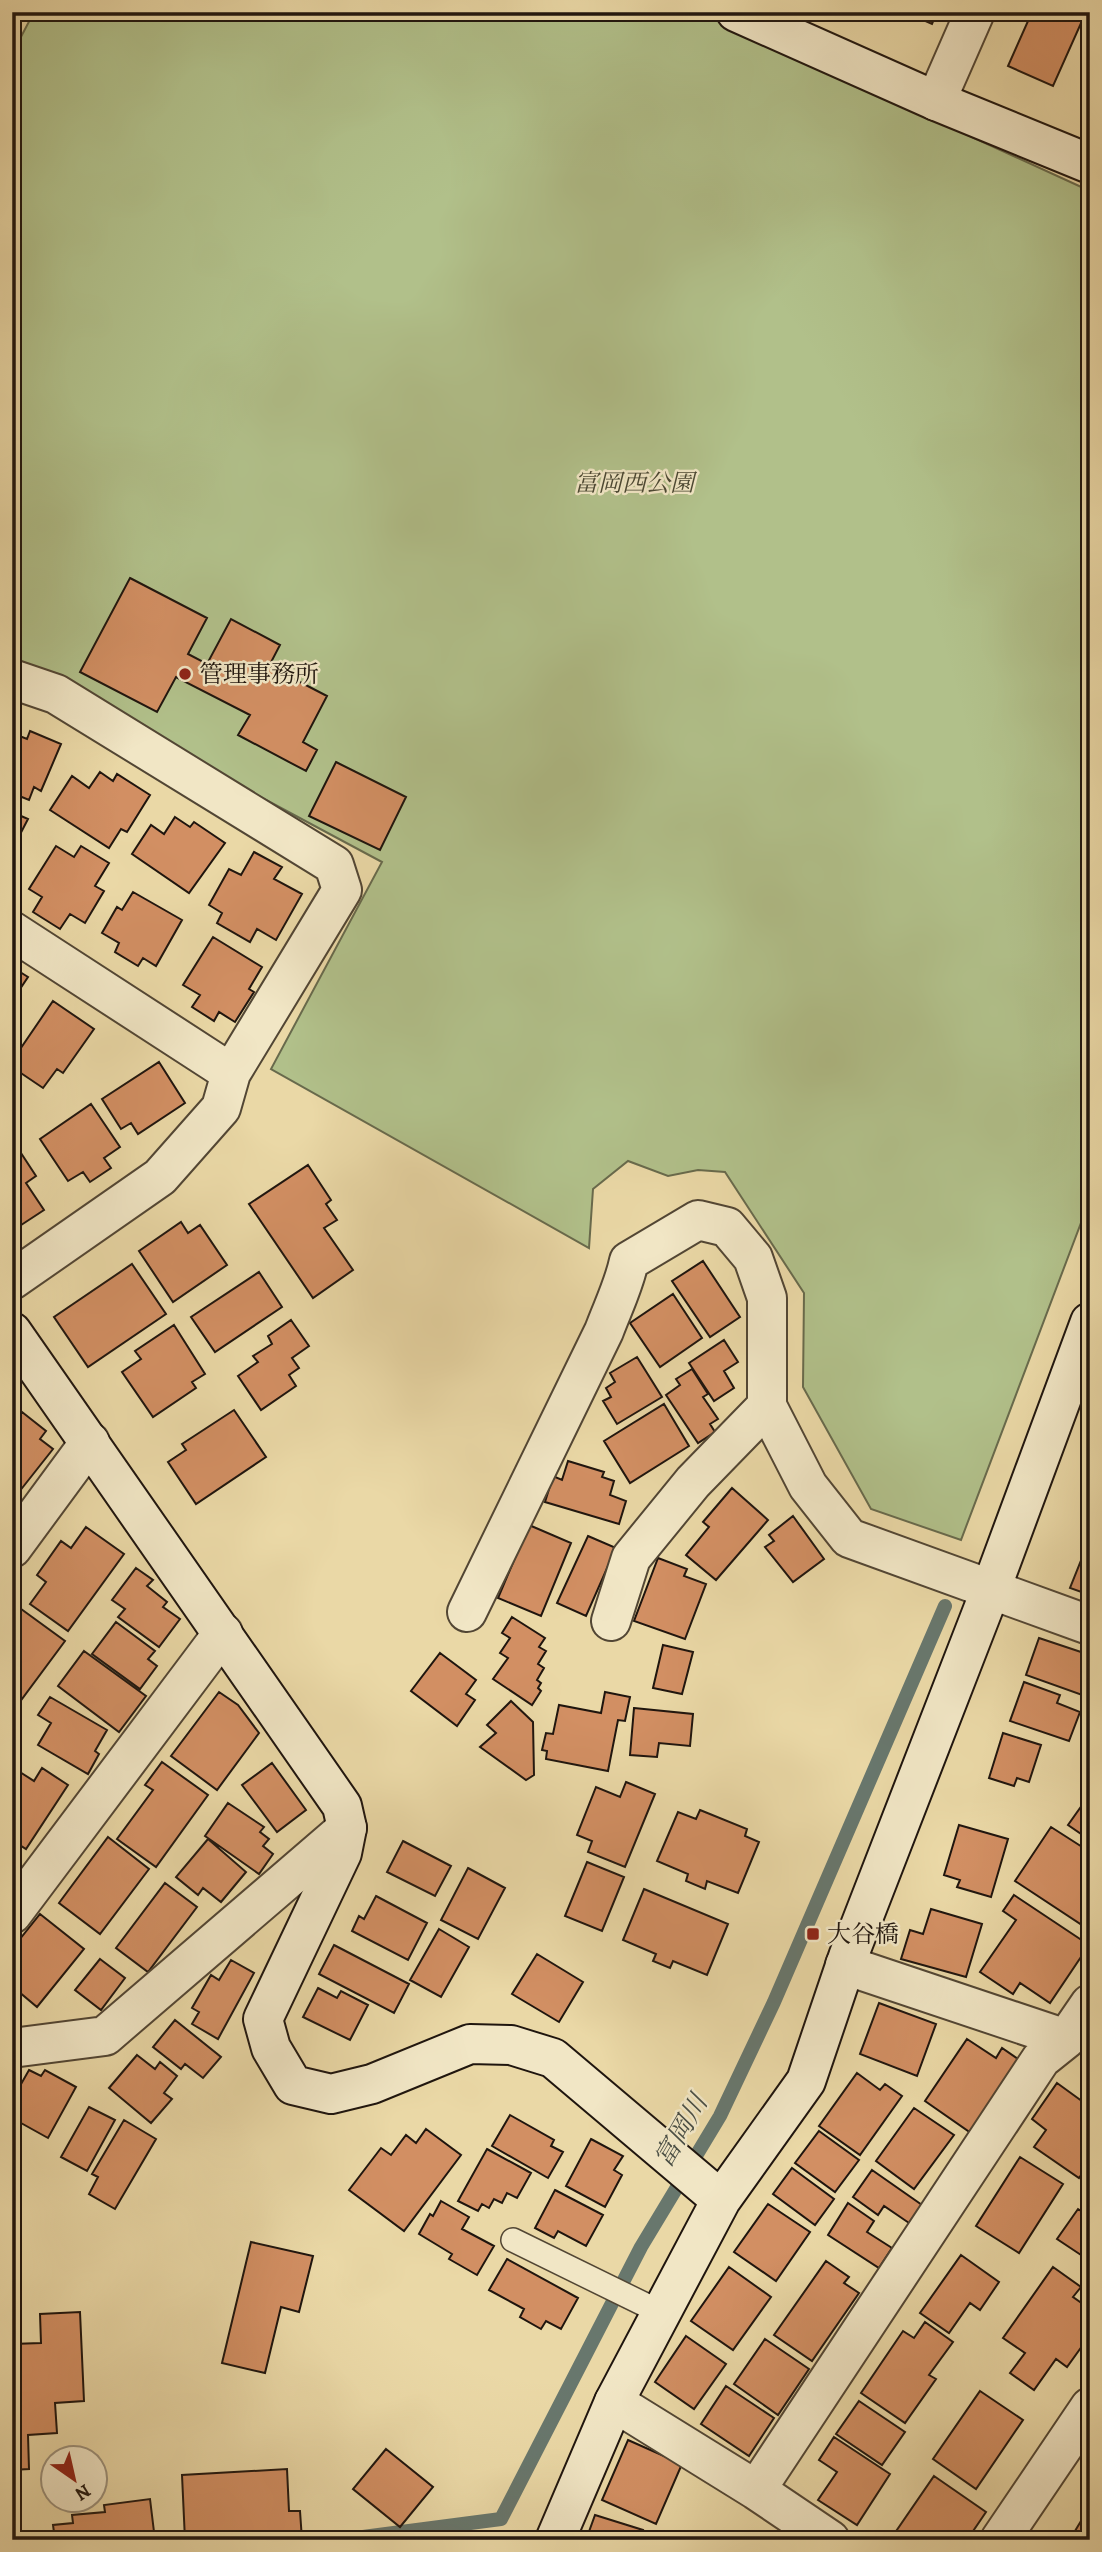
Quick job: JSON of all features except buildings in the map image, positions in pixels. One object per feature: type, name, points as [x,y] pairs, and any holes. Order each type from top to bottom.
[{"type":"street","points":[[736,12],[936,102],[1090,164]]},
{"type":"street","points":[[936,102],[975,12]]},
{"type":"street","points":[[12,680],[55,694],[334,865],[342,890],[231,1073],[221,1108],[160,1177],[12,1280]]},
{"type":"street","points":[[12,930],[231,1073]]},
{"type":"street","points":[[467,1612],[604,1331],[618,1294],[624,1287],[629,1261],[698,1220],[727,1227],[753,1258],[767,1298],[767,1406],[808,1486],[849,1538],[1089,1625]]},
{"type":"street","points":[[555,2540],[614,2402],[721,2200],[806,2081],[845,1965],[991,1589],[1090,1322]]},
{"type":"street","points":[[12,1332],[342,1806],[347,1828],[342,1853],[263,2019],[271,2048],[293,2085],[331,2094],[372,2084],[470,2044],[511,2045],[552,2058],[721,2200]]},
{"type":"street","points":[[611,1621],[631,1558],[693,1482],[767,1406]]},
{"type":"street","points":[[12,1548],[90,1442]]},
{"type":"street","points":[[12,1914],[222,1633]]},
{"type":"street","points":[[12,2048],[105,2036],[347,1828]]},
{"type":"street","points":[[845,1965],[1066,2039]]},
{"type":"street","points":[[756,2490],[1041,2059],[1066,2039],[1090,2004]]},
{"type":"street","points":[[614,2402],[756,2490],[830,2540]]},
{"type":"street","points":[[1000,2540],[1090,2407]]},
{"type":"lane","points":[[513,2240],[662,2313]]},
{"type":"green space","name":"富岡西公園","points":[[34,12],[698,12],[1090,191],[1090,1199],[961,1540],[871,1509],[803,1387],[804,1293],[725,1172],[698,1170],[668,1176],[628,1161],[593,1189],[589,1248],[271,1069],[382,862],[12,664],[12,54]]},
{"type":"waterway","name":"富岡川","points":[[340,2540],[501,2519],[641,2247],[720,2116],[774,2002],[945,1606]]},
{"type":"place","name":"管理事務所","points":[[185,674]]},
{"type":"place","name":"大谷橋","points":[[813,1934]]}]
